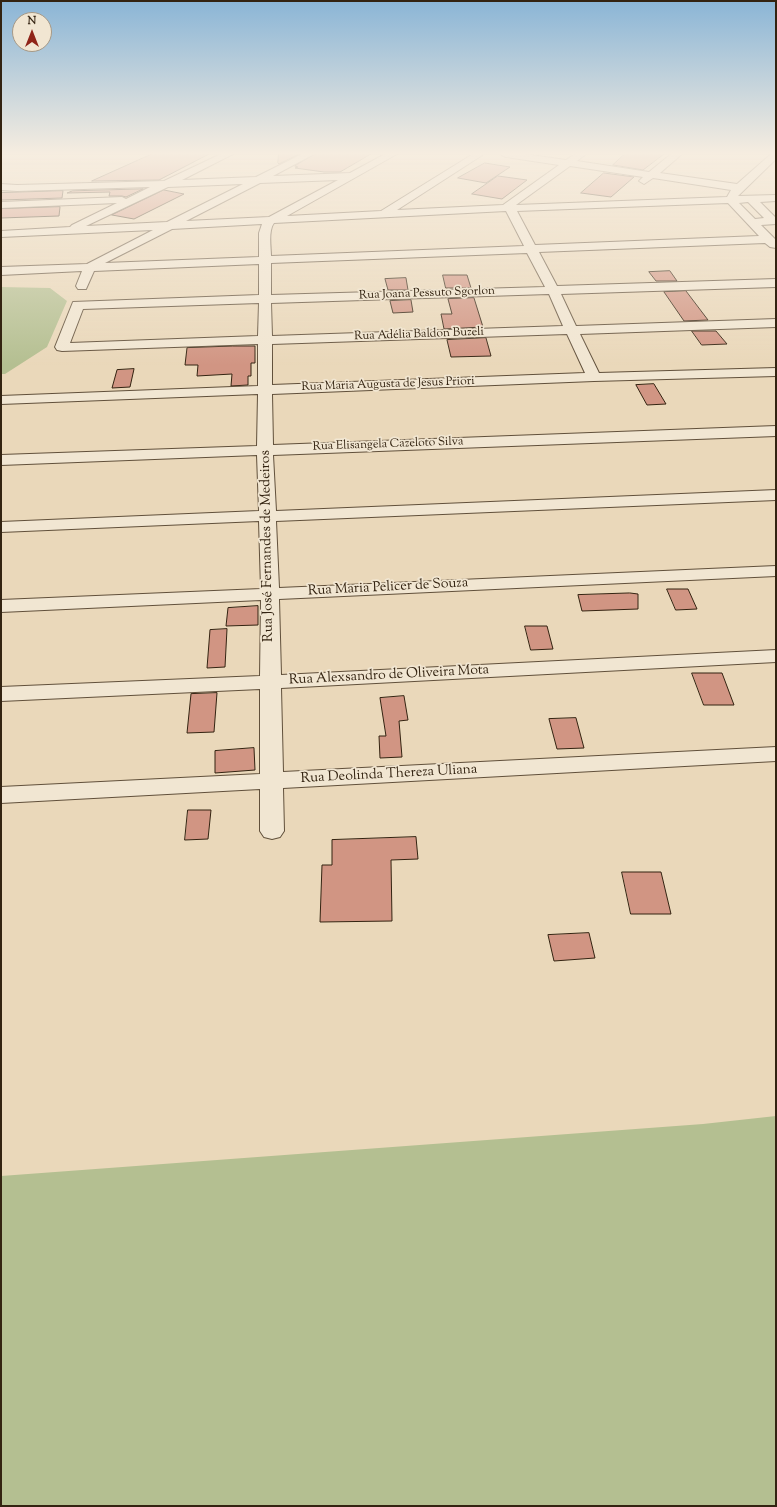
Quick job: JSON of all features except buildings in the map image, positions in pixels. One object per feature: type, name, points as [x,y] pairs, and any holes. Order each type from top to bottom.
[{"type":"street","points":[[66,231],[80,224]]},
{"type":"street","points":[[82,286],[89,268],[169,224]]},
{"type":"street","points":[[1,234],[201,224]]},
{"type":"street","name":"Rua José Fernandes de Medeiros","points":[[267,224],[265,233],[265,450],[270,594],[272,831]]},
{"type":"street","points":[[518,224],[553,290],[594,377]]},
{"type":"street","points":[[754,224],[776,248]]},
{"type":"street","points":[[1,271],[768,239]]},
{"type":"street","name":"Rua Joana Pessuto Sgorlon","points":[[62,347],[78,305],[776,283]]},
{"type":"street","name":"Rua Adélia Baldon Buzeli","points":[[62,347],[776,323]]},
{"type":"street","name":"Rua Maria Augusta de Jesus Priori","points":[[1,400],[594,377],[776,372]]},
{"type":"street","name":"Rua Elisangela Cazeloto Silva","points":[[1,460],[776,431]]},
{"type":"street","points":[[1,527],[776,495]]},
{"type":"street","name":"Rua Maria Pelicer de Souza","points":[[1,606],[776,571]]},
{"type":"street","name":"Rua Alexsandro de Oliveira Mota","points":[[1,694],[271,682],[776,656]]},
{"type":"street","name":"Rua Deolinda Thereza Uliana","points":[[1,796],[776,754]]},
{"type":"green space","points":[[1,287],[50,288],[67,301],[47,347],[5,374],[1,374]]},
{"type":"green space","points":[[776,1116],[776,1506],[1,1506],[1,1176],[703,1124]]}]
